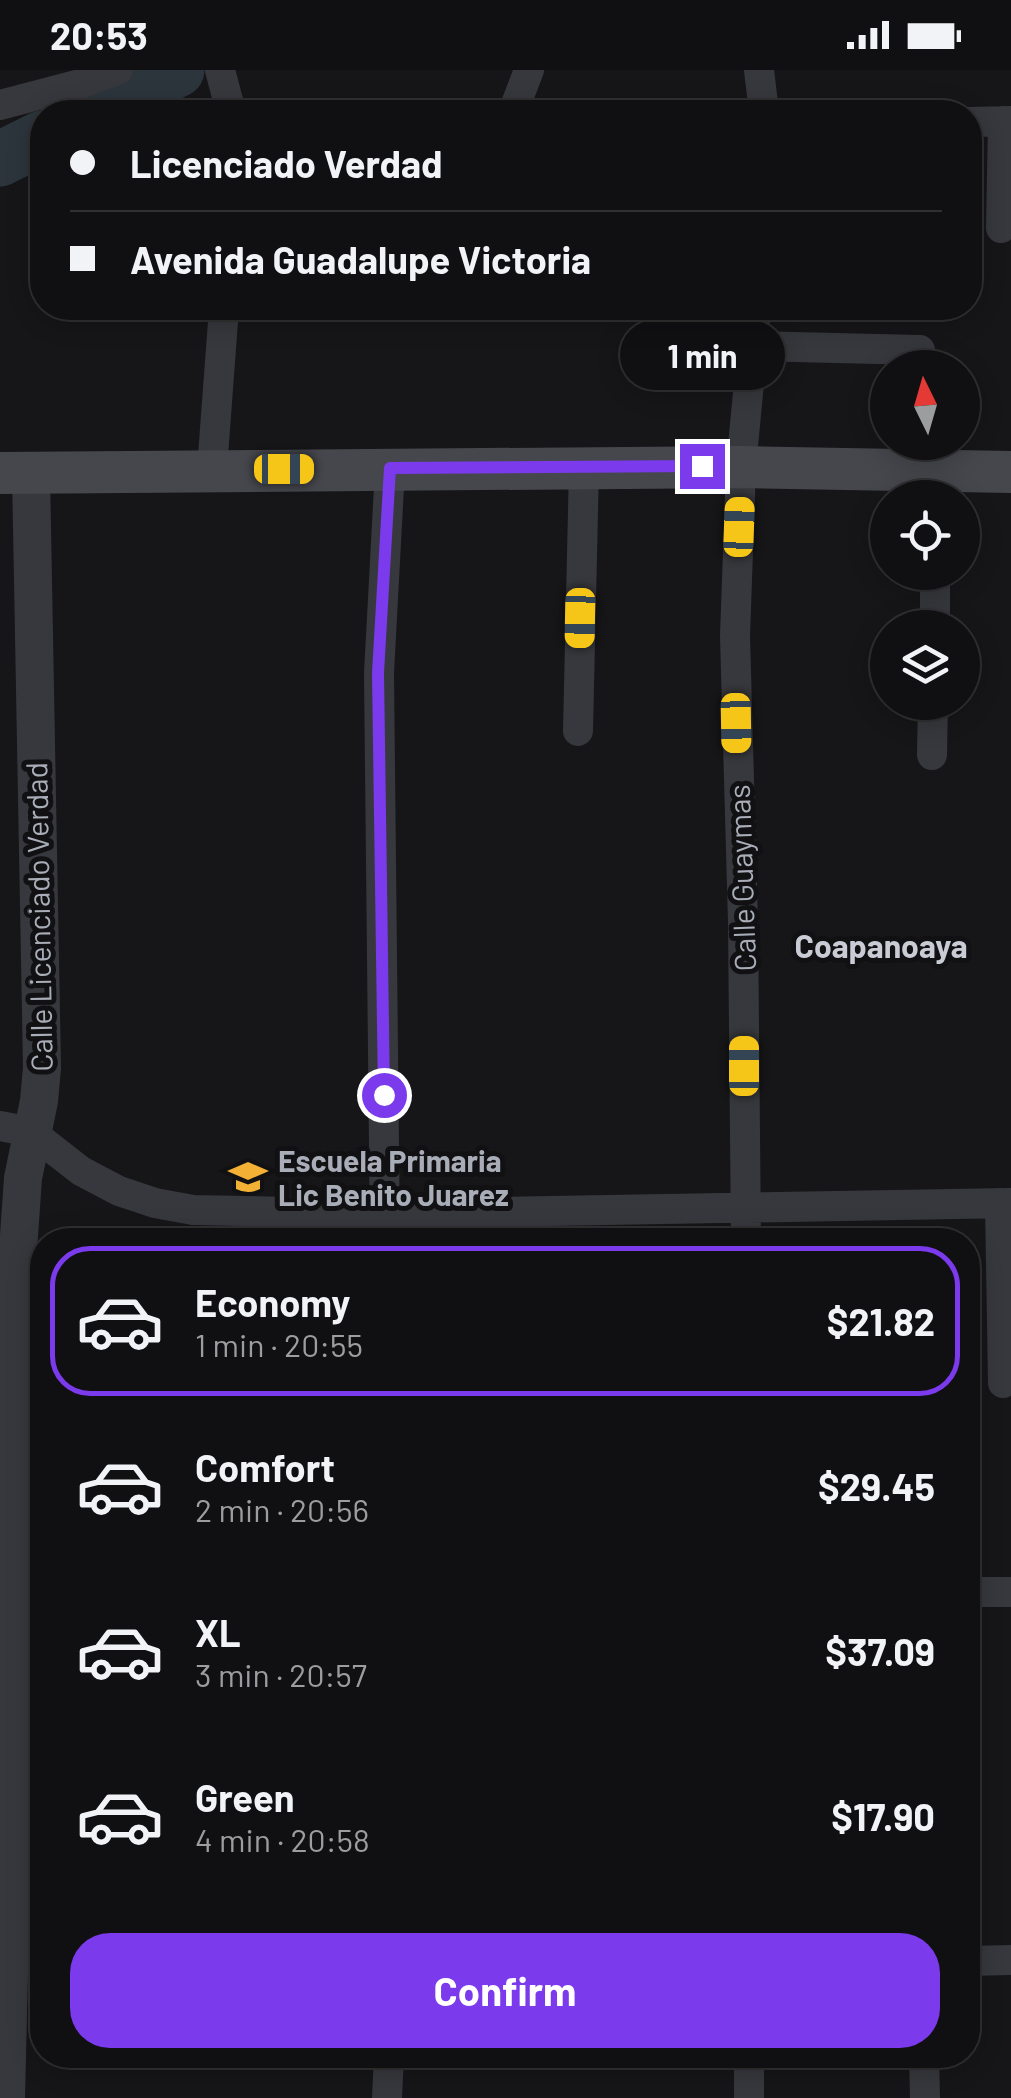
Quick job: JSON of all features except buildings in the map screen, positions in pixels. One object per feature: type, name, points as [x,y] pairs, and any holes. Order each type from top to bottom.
[{"type":"main road","points":[[15,473],[741,466],[893,480]]},
{"type":"main road","points":[[962,480],[1011,472]]},
{"type":"street","points":[[0,105],[118,70]]},
{"type":"street","points":[[518,100],[529,70]]},
{"type":"street","points":[[759,70],[763,100]]},
{"type":"street","points":[[982,122],[1007,121],[1002,228]]},
{"type":"street","points":[[212,469],[223,320]]},
{"type":"street","name":"Calle Guaymas","points":[[746,1228],[744,922],[735,636],[741,466],[755,320]]},
{"type":"street","points":[[753,346],[920,350]]},
{"type":"street","points":[[578,730],[584,467]]},
{"type":"street","points":[[385,1227],[378,673],[390,468]]},
{"type":"street","name":"Calle Licenciado Verdad","points":[[4,2081],[26,1959],[20,1602],[6,1392],[22,1197],[15,1129],[39,1101],[42,1068],[15,473]]},
{"type":"street","points":[[932,754],[933,720]]},
{"type":"street","points":[[15,1129],[80,1171],[155,1203],[193,1210],[385,1227],[746,1209],[1006,1203],[1004,1384]]},
{"type":"street","points":[[980,1592],[1011,1592]]},
{"type":"street","points":[[980,1961],[1011,1960]]},
{"type":"street","points":[[388,2098],[389,2068]]},
{"type":"street","points":[[749,2068],[749,2098]]},
{"type":"street","points":[[925,2068],[926,2098]]},
{"type":"waterway","points":[[117,100],[177,70]]},
{"type":"waterway","points":[[0,159],[30,144]]},
{"type":"place","name":"Escuela Primaria Lic Benito Juarez","points":[[248,1177]]},
{"type":"district","name":"Coapanoaya","points":[[881,945]]},
{"type":"route","points":[[384,1095],[378,673],[390,468],[702,466]]}]
